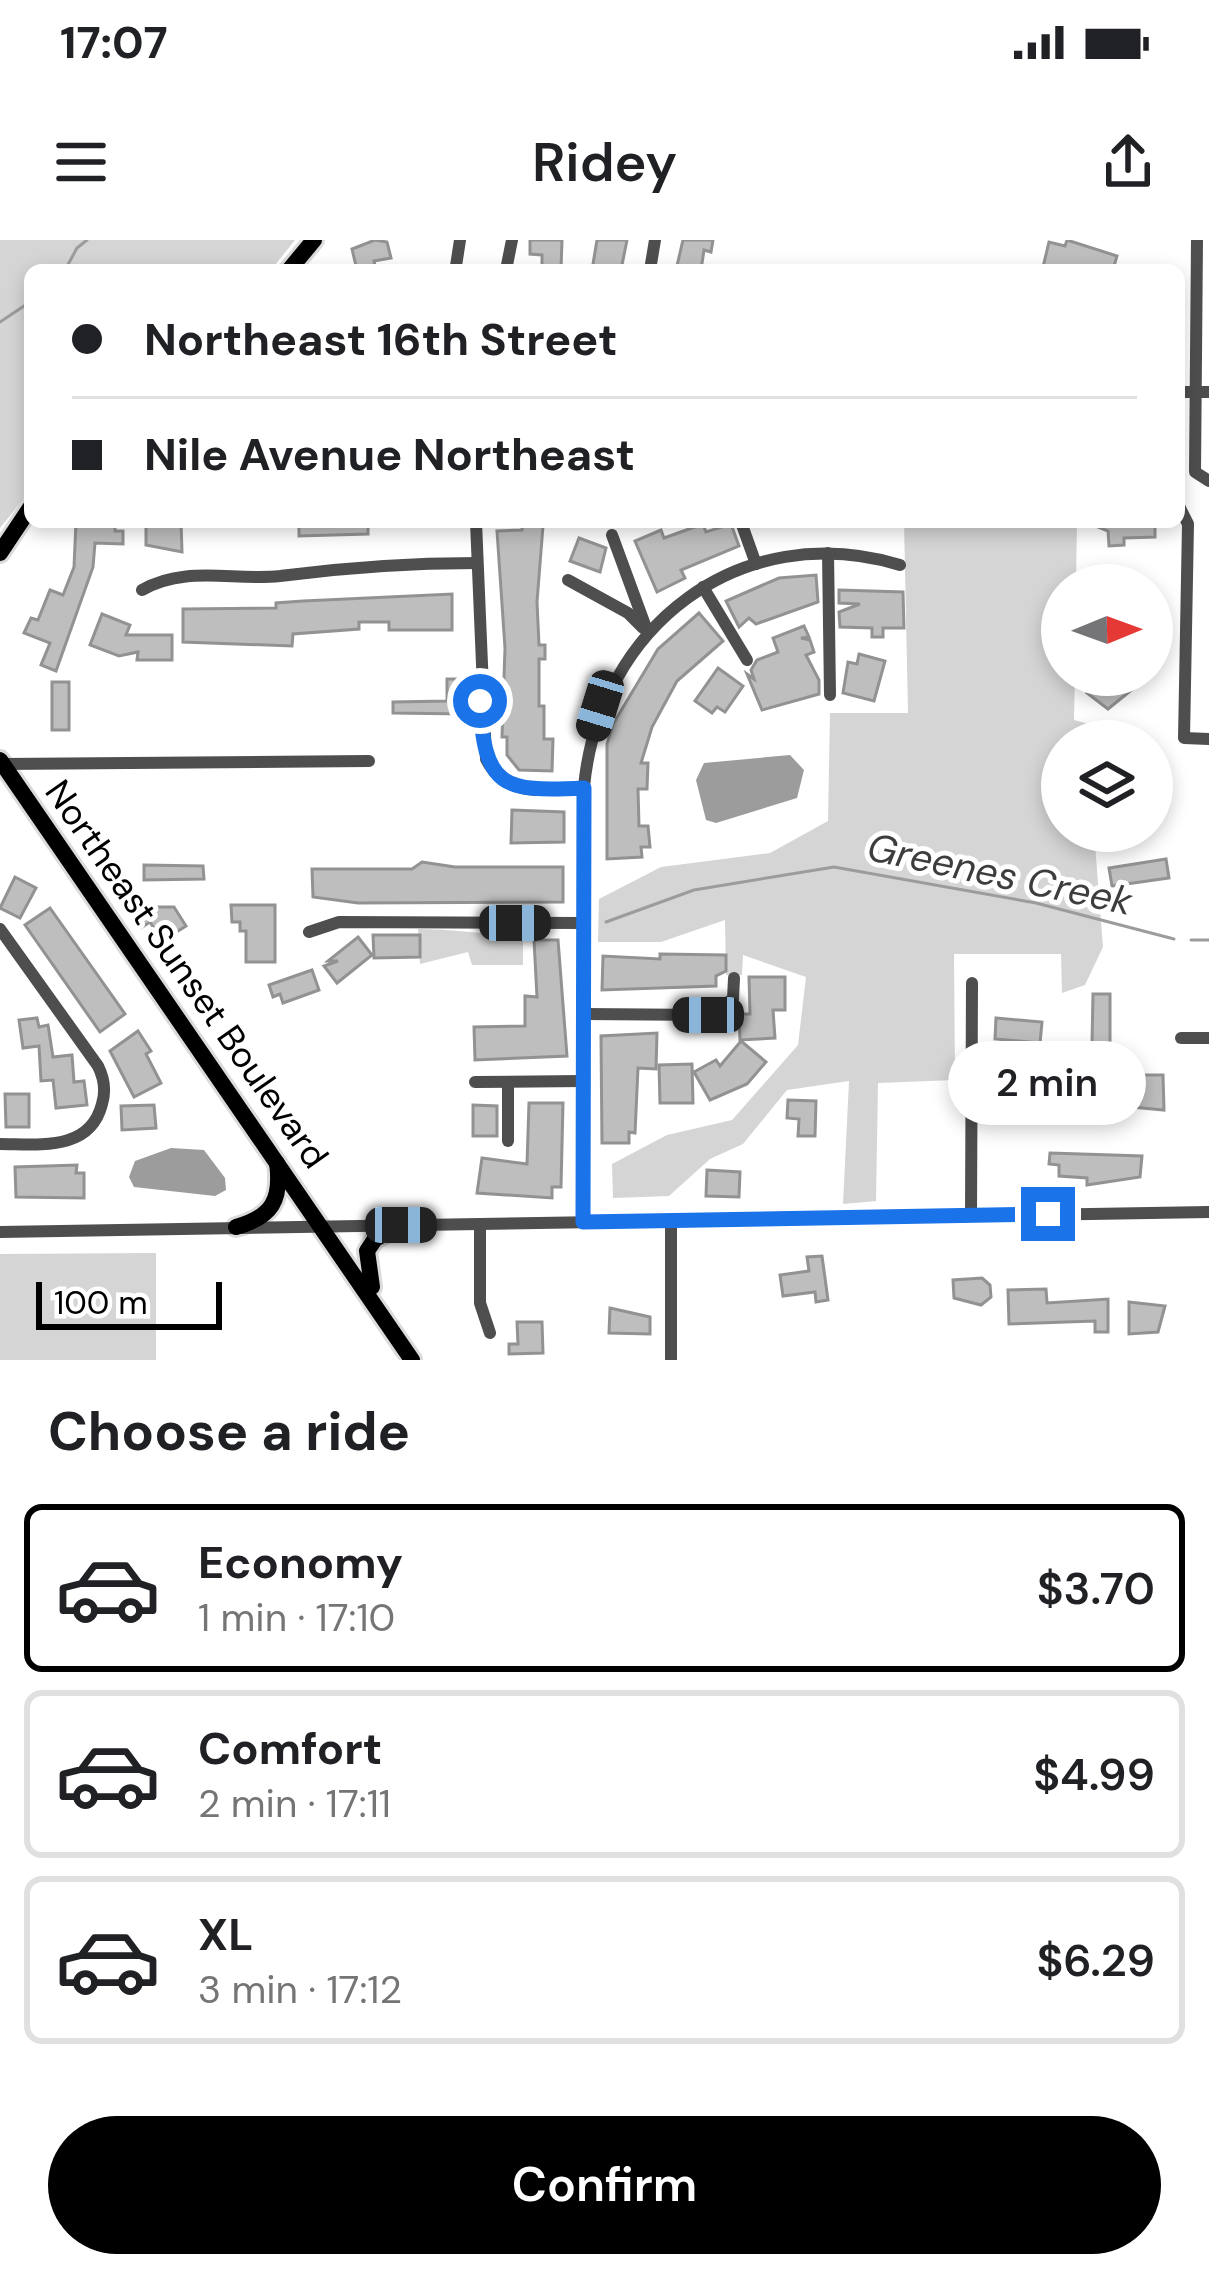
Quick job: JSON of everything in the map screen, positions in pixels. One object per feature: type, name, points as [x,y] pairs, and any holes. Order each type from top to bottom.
[{"type":"main road","points":[[294,264],[314,240]]},
{"type":"main road","points":[[0,553],[24,517]]},
{"type":"main road","name":"Northeast Sunset Boulevard","points":[[2,769],[412,1360]]},
{"type":"main road","points":[[236,1227],[259,1221],[275,1205],[277,1162]]},
{"type":"main road","points":[[377,1305],[366,1268],[367,1251],[375,1239],[401,1225]]},
{"type":"street","points":[[1197,240],[1202,392],[1195,472],[1209,481]]},
{"type":"street","points":[[1185,518],[1184,738],[1209,739]]},
{"type":"street","points":[[476,528],[482,744],[491,770],[518,788],[584,788]]},
{"type":"street","points":[[743,528],[756,564]]},
{"type":"street","points":[[612,535],[648,633]]},
{"type":"street","points":[[828,553],[830,695]]},
{"type":"street","points":[[583,1222],[584,788],[600,706],[648,633],[704,587],[756,564],[828,553],[900,566]]},
{"type":"street","points":[[142,590],[171,576],[277,576],[339,565],[477,562]]},
{"type":"street","points":[[568,580],[628,614],[648,633]]},
{"type":"street","points":[[704,587],[747,659]]},
{"type":"street","points":[[2,769],[369,761]]},
{"type":"street","points":[[309,932],[339,922],[584,923]]},
{"type":"street","points":[[0,929],[103,1075],[100,1112],[87,1130],[67,1142],[0,1144]]},
{"type":"street","points":[[584,1014],[708,1015],[733,999],[734,978]]},
{"type":"street","points":[[971,1216],[972,983]]},
{"type":"street","points":[[1180,1038],[1209,1037]]},
{"type":"street","points":[[476,1082],[583,1082]]},
{"type":"street","points":[[508,1082],[508,1141]]},
{"type":"street","points":[[0,1232],[1209,1212]]},
{"type":"street","points":[[671,1221],[671,1360]]},
{"type":"street","points":[[480,1224],[480,1303],[490,1333]]},
{"type":"shaded area","points":[[0,240],[295,240],[276,264],[24,264],[24,498],[0,528]]},
{"type":"shaded area","points":[[904,528],[1077,528],[1076,564],[1041,564],[1041,696],[1075,696],[1074,720],[1041,720],[1041,852],[1096,852],[1103,947],[1085,985],[1062,993],[1061,954],[954,954],[955,1080],[878,1083],[876,1201],[843,1204],[849,1081],[787,1090],[743,1144],[710,1159],[669,1196],[613,1198],[612,1164],[667,1135],[732,1120],[798,1045],[806,977],[743,955],[742,975],[726,975],[725,920],[661,942],[598,942],[599,899],[661,867],[770,853],[828,821],[830,713],[908,713]]},
{"type":"shaded area","points":[[790,755],[804,770],[797,798],[716,823],[706,820],[696,780],[704,763]]},
{"type":"shaded area","points":[[418,929],[523,935],[523,965],[472,965],[468,952],[420,964]]},
{"type":"shaded area","points":[[171,1148],[204,1150],[225,1178],[226,1190],[215,1196],[134,1187],[129,1177],[135,1161]]},
{"type":"shaded area","points":[[156,1253],[156,1360],[0,1360],[0,1254]]},
{"type":"building","points":[[375,240],[387,242],[391,258],[356,264],[352,249]]},
{"type":"building","points":[[530,240],[562,240],[561,264],[542,264],[542,255],[530,254]]},
{"type":"building","points":[[597,240],[627,240],[622,264],[593,264]]},
{"type":"building","points":[[683,240],[713,240],[711,252],[704,250],[702,264],[677,264]]},
{"type":"building","points":[[1067,240],[1117,256],[1115,264],[1044,264],[1049,242],[1065,246]]},
{"type":"building","points":[[76,528],[123,531],[123,544],[95,543],[93,567],[56,671],[41,665],[50,643],[24,633],[31,618],[38,620],[50,590],[63,595],[74,567]]},
{"type":"building","points":[[146,528],[181,528],[182,552],[146,545]]},
{"type":"building","points":[[299,528],[368,528],[368,534],[299,536]]},
{"type":"building","points":[[543,528],[537,602],[539,645],[545,645],[545,659],[539,659],[539,706],[544,706],[544,739],[553,739],[552,771],[519,770],[507,755],[507,737],[502,737],[505,648],[497,531]]},
{"type":"building","points":[[692,528],[706,532],[732,528],[739,546],[681,570],[685,578],[657,592],[635,541],[661,530],[664,538]]},
{"type":"building","points":[[1101,528],[1155,528],[1155,537],[1124,538],[1124,545],[1109,546],[1108,531]]},
{"type":"building","points":[[579,538],[606,548],[600,572],[570,561]]},
{"type":"building","points":[[816,575],[818,602],[756,624],[749,618],[739,627],[726,601],[779,578]]},
{"type":"building","points":[[839,590],[903,592],[904,628],[883,628],[883,637],[872,637],[872,628],[840,627],[839,612],[860,604],[839,603]]},
{"type":"building","points":[[452,594],[452,630],[389,630],[389,622],[359,622],[359,629],[293,634],[292,646],[183,642],[183,609],[276,608],[276,603]]},
{"type":"building","points":[[699,613],[723,641],[677,681],[652,727],[641,763],[648,763],[647,789],[638,789],[639,826],[648,826],[650,847],[641,847],[642,857],[607,859],[607,744],[613,724],[658,649]]},
{"type":"building","points":[[102,614],[130,625],[126,635],[172,635],[172,660],[137,660],[138,652],[119,656],[90,645]]},
{"type":"building","points":[[804,626],[809,637],[801,638],[810,640],[814,652],[806,655],[819,680],[819,694],[762,710],[747,674],[754,679],[751,670],[757,660],[778,652],[773,638]]},
{"type":"building","points":[[859,654],[885,661],[874,701],[843,693],[848,662],[857,664]]},
{"type":"building","points":[[718,668],[743,686],[725,712],[717,707],[712,713],[695,701]]},
{"type":"building","points":[[447,679],[463,679],[464,714],[393,713],[393,702],[447,701]]},
{"type":"building","points":[[52,682],[69,682],[69,730],[52,730]]},
{"type":"building","points":[[1091,696],[1124,696],[1108,709]]},
{"type":"building","points":[[512,810],[564,812],[564,842],[511,843]]},
{"type":"building","points":[[1166,859],[1169,878],[1112,886],[1109,868]]},
{"type":"building","points":[[422,862],[455,867],[563,867],[563,902],[358,903],[313,897],[312,869],[412,869]]},
{"type":"building","points":[[144,865],[203,866],[204,879],[144,880]]},
{"type":"building","points":[[15,877],[36,888],[20,918],[0,908]]},
{"type":"building","points":[[231,905],[275,905],[275,962],[246,962],[246,931],[240,931],[240,922],[232,922]]},
{"type":"building","points":[[145,907],[174,907],[186,926],[162,941],[150,922],[141,928],[133,915]]},
{"type":"building","points":[[50,908],[125,1014],[100,1032],[25,925]]},
{"type":"building","points":[[373,935],[420,935],[420,957],[374,958]]},
{"type":"building","points":[[358,937],[372,955],[337,983],[324,966],[338,961],[328,961]]},
{"type":"building","points":[[534,940],[558,940],[567,1056],[475,1060],[474,1027],[525,1026],[525,996],[537,997]]},
{"type":"building","points":[[660,954],[726,955],[726,971],[716,976],[716,986],[602,990],[603,956],[660,959]]},
{"type":"building","points":[[312,970],[319,990],[283,1003],[280,994],[273,997],[269,985]]},
{"type":"building","points":[[749,977],[785,977],[785,1010],[773,1010],[775,1038],[740,1040],[739,1014],[750,1014]]},
{"type":"building","points":[[1093,994],[1110,994],[1110,1044],[1092,1044]]},
{"type":"building","points":[[37,1018],[39,1027],[48,1025],[53,1057],[72,1055],[74,1082],[84,1081],[87,1105],[56,1108],[53,1080],[41,1081],[39,1046],[23,1048],[19,1020]]},
{"type":"building","points":[[996,1018],[1042,1022],[1040,1043],[995,1039]]},
{"type":"building","points":[[138,1031],[151,1051],[146,1054],[161,1083],[134,1097],[110,1051]]},
{"type":"building","points":[[657,1033],[656,1069],[638,1068],[635,1133],[629,1132],[629,1143],[602,1143],[601,1036]]},
{"type":"building","points":[[741,1041],[766,1062],[747,1084],[710,1100],[694,1072],[716,1060],[720,1066]]},
{"type":"building","points":[[692,1064],[693,1103],[660,1103],[659,1065]]},
{"type":"building","points":[[1136,1075],[1163,1075],[1164,1110],[1098,1104],[1098,1087],[1136,1087]]},
{"type":"building","points":[[5,1094],[29,1094],[29,1127],[6,1127]]},
{"type":"building","points":[[788,1100],[816,1101],[815,1136],[798,1136],[799,1119],[787,1118]]},
{"type":"building","points":[[529,1103],[563,1103],[561,1187],[552,1187],[552,1198],[477,1193],[482,1158],[527,1164]]},
{"type":"building","points":[[154,1105],[156,1128],[122,1130],[121,1106]]},
{"type":"building","points":[[473,1105],[497,1106],[497,1136],[473,1136]]},
{"type":"building","points":[[1050,1153],[1142,1156],[1140,1177],[1087,1185],[1087,1178],[1059,1176],[1059,1165],[1049,1164]]},
{"type":"building","points":[[77,1165],[76,1173],[84,1173],[84,1198],[16,1197],[15,1167]]},
{"type":"building","points":[[707,1170],[740,1172],[739,1197],[706,1196]]},
{"type":"building","points":[[822,1256],[828,1300],[816,1302],[815,1292],[783,1296],[780,1275],[809,1271],[807,1257]]},
{"type":"building","points":[[982,1278],[990,1285],[991,1297],[981,1305],[954,1298],[953,1280]]},
{"type":"building","points":[[1046,1289],[1047,1303],[1108,1299],[1108,1332],[1095,1332],[1095,1321],[1009,1324],[1008,1290]]},
{"type":"building","points":[[1129,1302],[1165,1306],[1158,1332],[1129,1334]]},
{"type":"building","points":[[610,1308],[650,1317],[650,1334],[609,1333]]},
{"type":"building","points":[[517,1322],[542,1322],[543,1353],[509,1354],[509,1344],[518,1344]]},
{"type":"waterway","points":[[68,264],[87,240]]},
{"type":"waterway","points":[[0,322],[24,306]]},
{"type":"waterway","name":"Greenes Creek","points":[[606,922],[694,890],[834,867],[1036,903],[1174,939]]},
{"type":"waterway","name":"Greenes Creek","points":[[1191,940],[1209,940]]},
{"type":"route","points":[[480,701],[482,744],[500,780],[530,790],[584,788],[583,1222],[1048,1214]]}]
